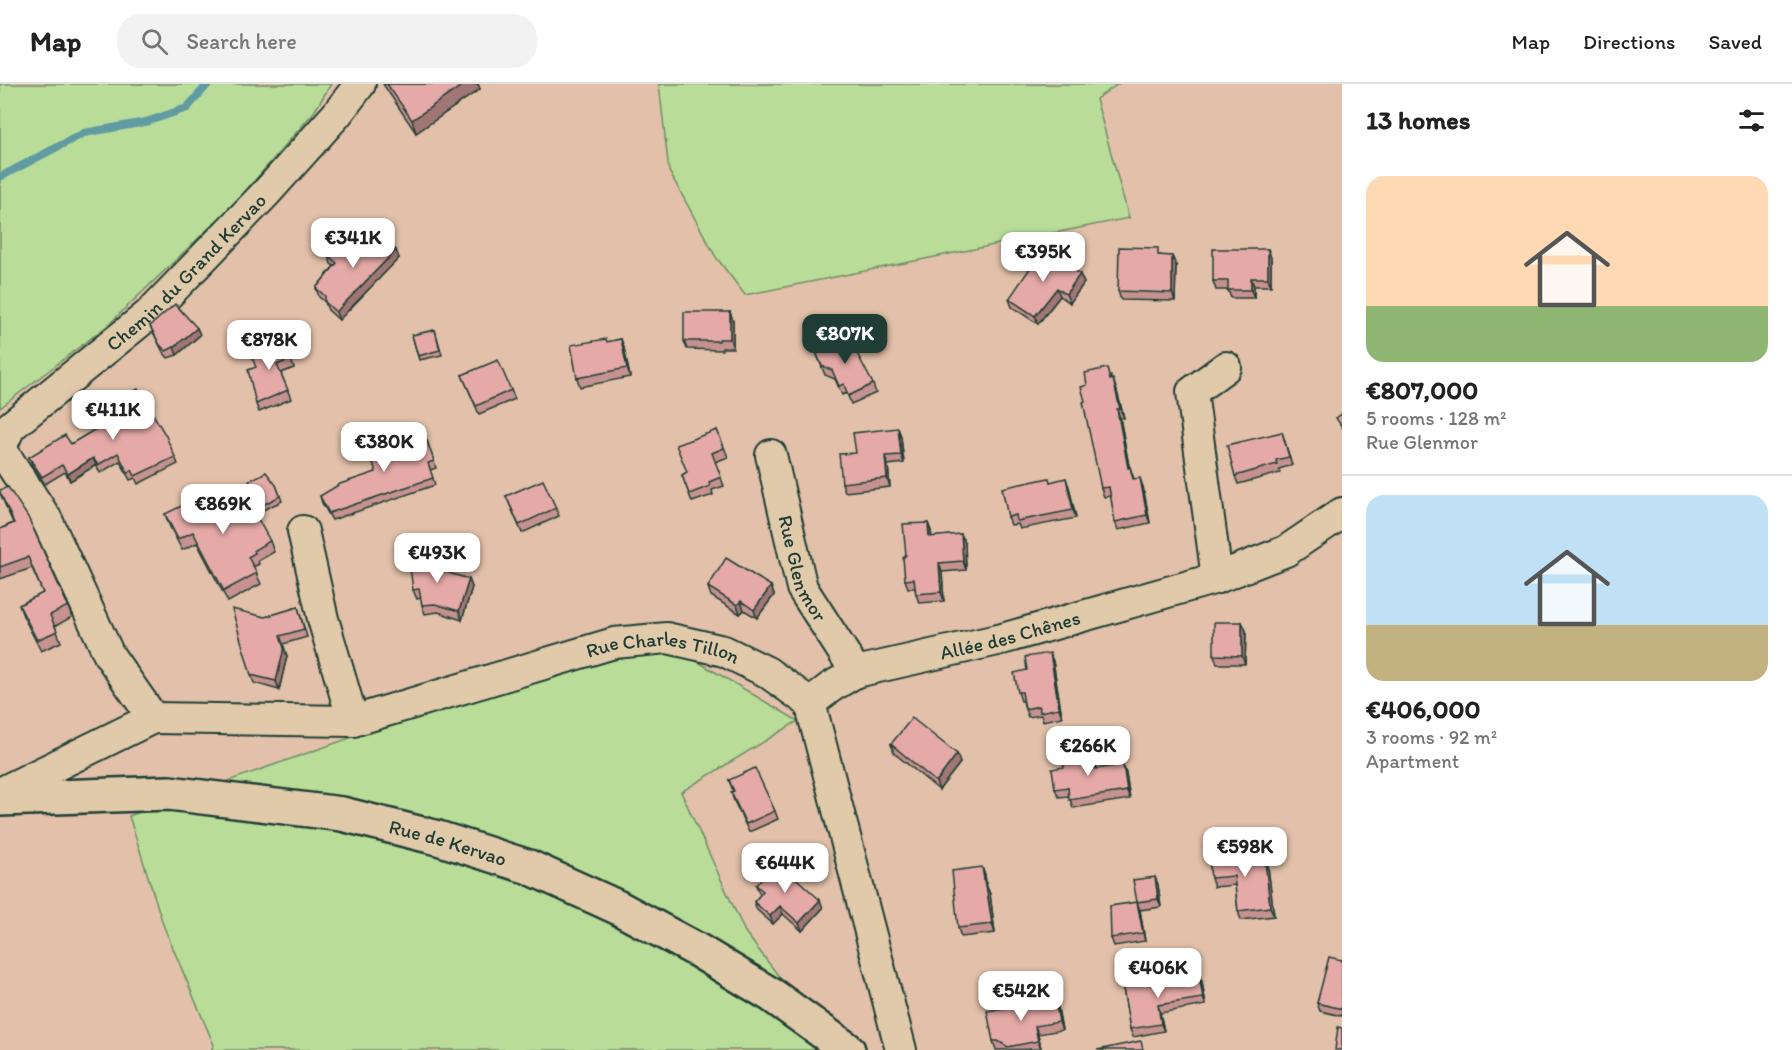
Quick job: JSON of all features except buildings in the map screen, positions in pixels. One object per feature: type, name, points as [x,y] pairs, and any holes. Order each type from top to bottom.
[{"type":"main road","name":"Rue de Kervao","points":[[0,799],[169,793],[342,814],[438,838],[528,867],[617,907],[697,950],[773,996],[848,1050]]},
{"type":"street","name":"Chemin du Grand Kervao","points":[[153,718],[109,655],[46,520],[0,449],[10,427],[148,315],[267,192],[337,114],[360,84]]},
{"type":"street","points":[[1217,578],[1192,392],[1227,367]]},
{"type":"street","name":"Rue Glenmor","points":[[771,455],[802,588],[856,672]]},
{"type":"street","name":"Allée des Chênes","points":[[810,703],[856,672],[1002,639],[1217,578],[1286,551],[1342,513]]},
{"type":"street","points":[[303,531],[323,619],[353,721]]},
{"type":"street","name":"Rue Charles Tillon","points":[[153,718],[353,721],[614,642],[667,638],[724,651],[767,672],[810,703]]},
{"type":"street","points":[[810,703],[901,1050]]},
{"type":"street","points":[[0,793],[153,718]]},
{"type":"green space","points":[[0,84],[331,84],[314,112],[235,203],[108,325],[0,408]]},
{"type":"green space","points":[[659,84],[1118,84],[1096,99],[1129,218],[745,295],[716,257],[669,171]]},
{"type":"green space","points":[[678,650],[798,721],[681,792],[745,932],[835,1050],[211,1050],[214,1045],[164,927],[129,816],[537,672]]},
{"type":"waterway","points":[[0,177],[84,133],[146,122],[187,108],[208,84]]}]
